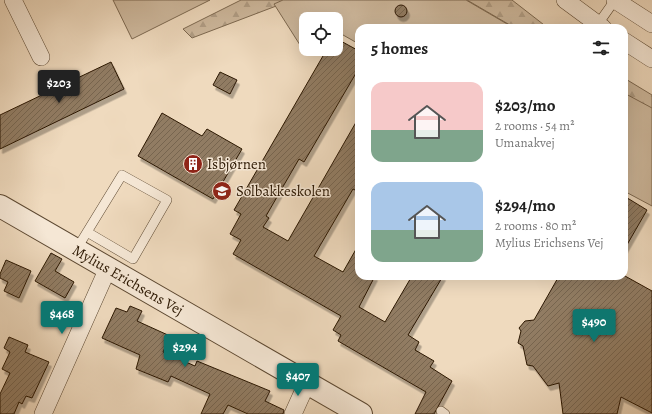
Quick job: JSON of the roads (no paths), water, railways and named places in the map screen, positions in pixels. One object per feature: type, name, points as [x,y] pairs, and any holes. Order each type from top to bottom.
[{"type":"street","points":[[13,0],[41,57]]},
{"type":"street","points":[[565,0],[598,24]]},
{"type":"street","points":[[615,0],[652,24]]},
{"type":"street","points":[[628,44],[652,59]]},
{"type":"street","name":"Mylius Erichsens Vej","points":[[0,206],[82,241],[108,268],[361,414]]},
{"type":"street","points":[[43,414],[108,268]]},
{"type":"street","points":[[293,414],[307,383]]},
{"type":"lane","points":[[602,24],[615,0]]},
{"type":"lane","points":[[122,175],[167,200],[133,259],[82,241],[122,175]]},
{"type":"place","name":"Isbjørnen","points":[[193,164]]},
{"type":"place","name":"Solbakkeskolen","points":[[222,191]]}]
